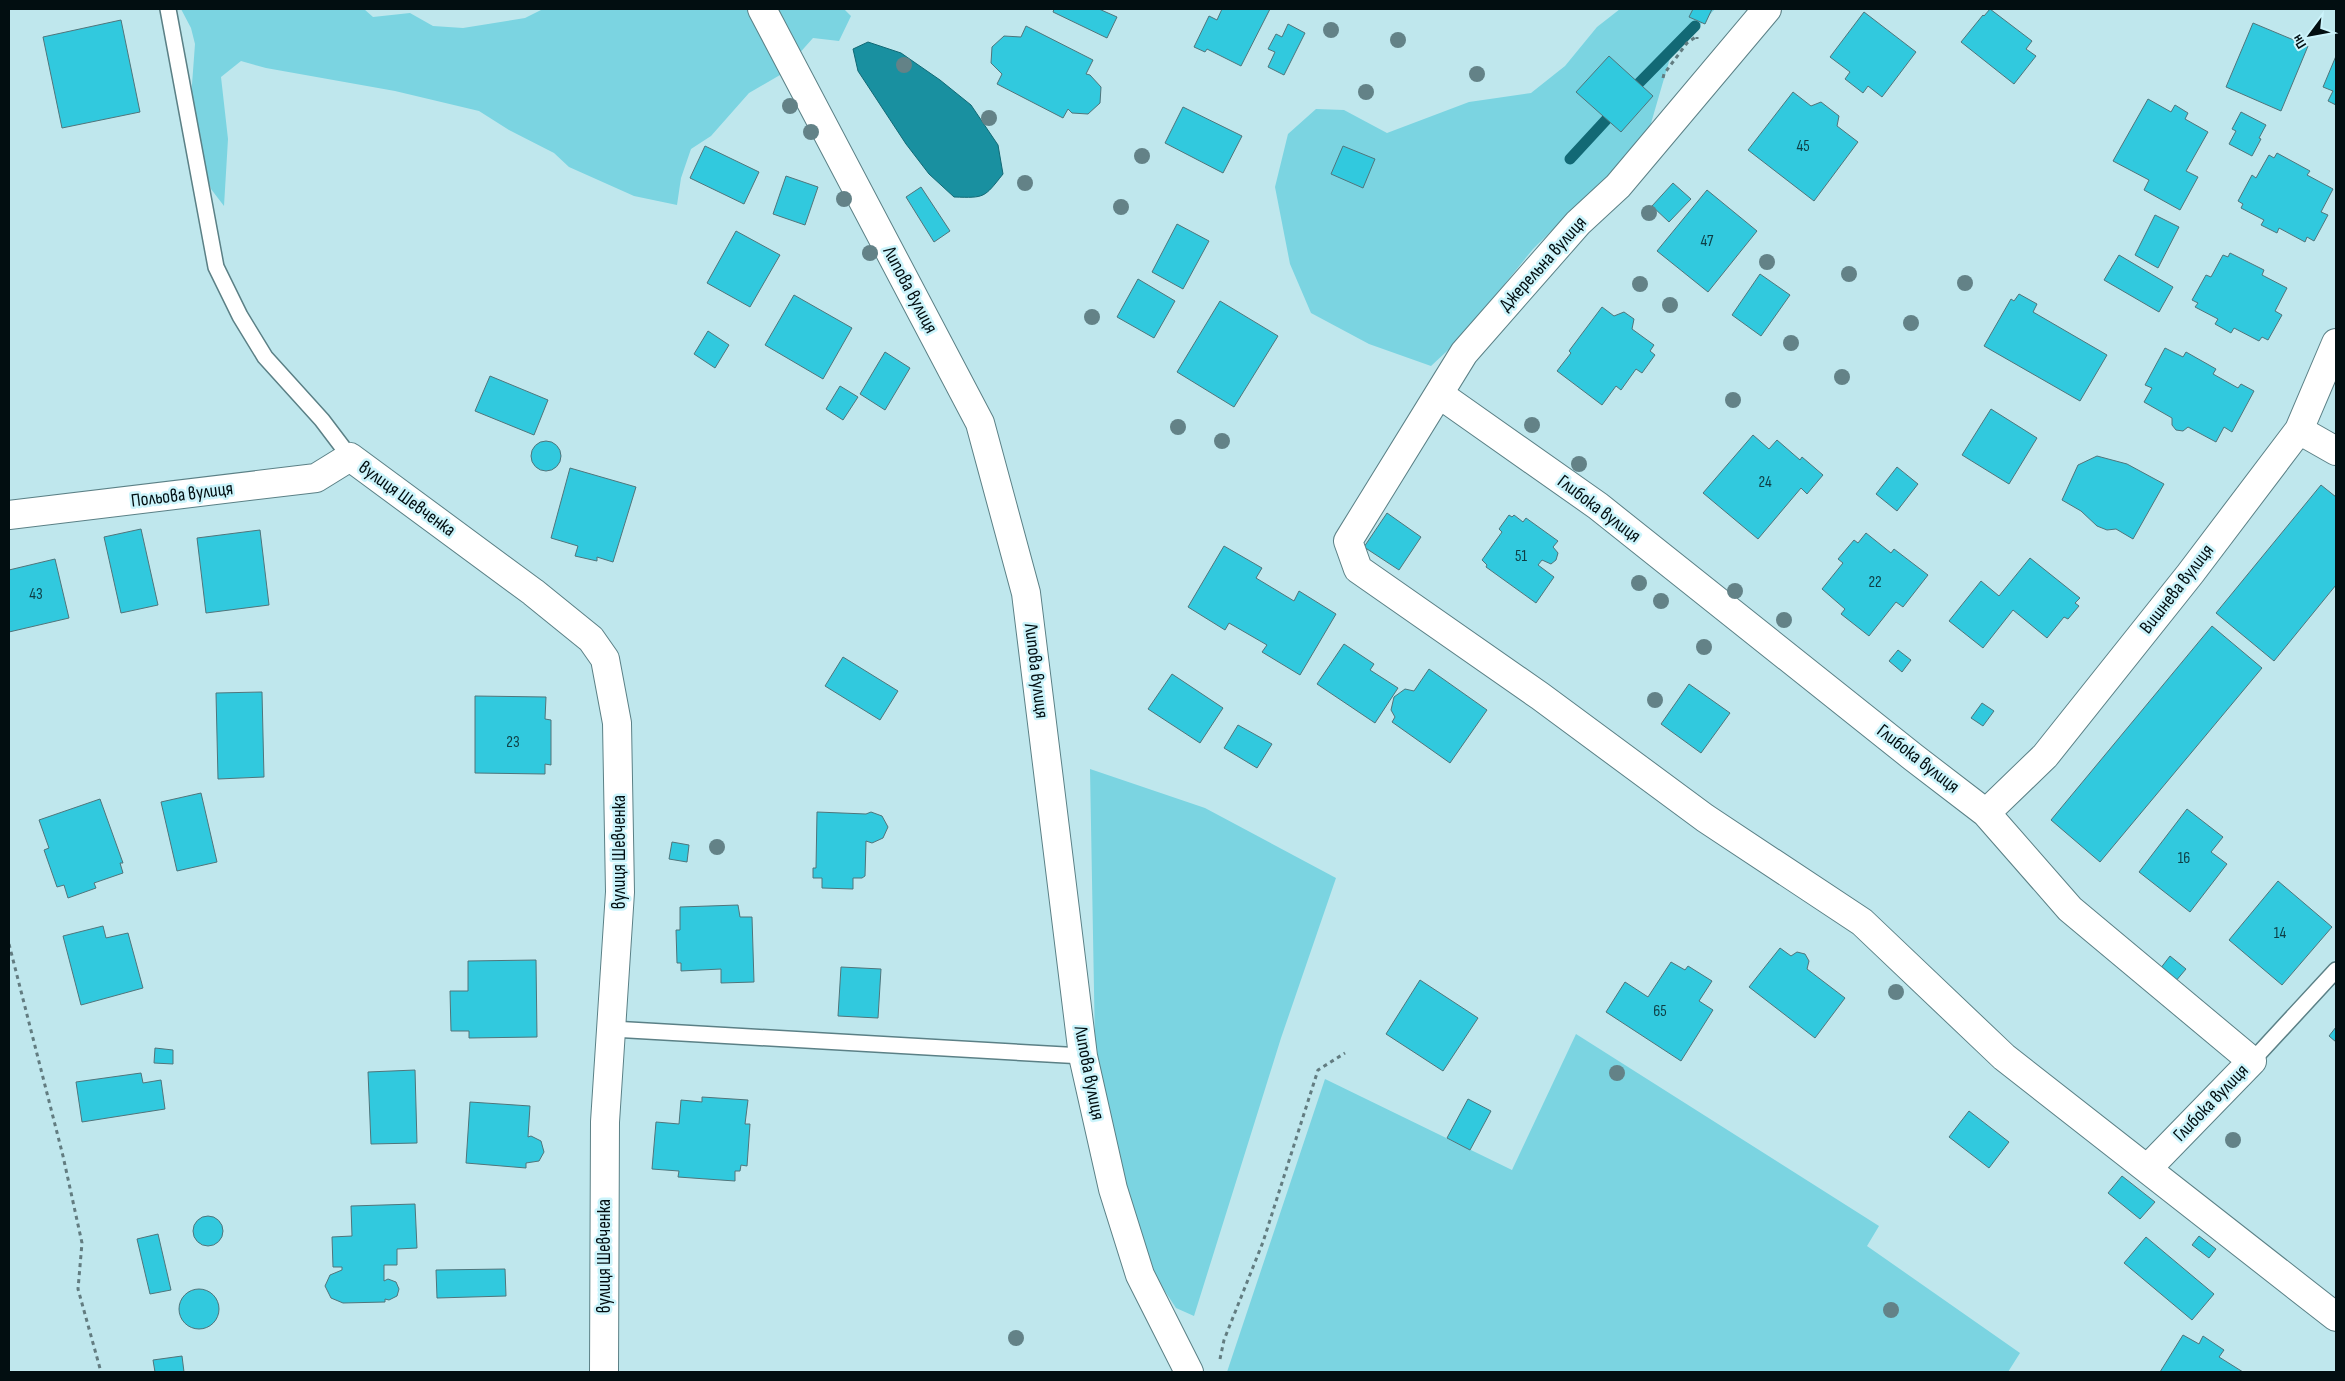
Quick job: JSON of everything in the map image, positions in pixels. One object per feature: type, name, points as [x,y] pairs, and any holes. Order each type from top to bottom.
[{"type":"street","name":"Липова вулиця","points":[[762,9],[980,422],[1026,594],[1083,1056],[1113,1190],[1140,1275],[1189,1372]]},
{"type":"street","name":"Джерельна вулиця","points":[[1767,9],[1618,186],[1578,224],[1464,353],[1348,541],[1358,570],[1540,696],[1705,818],[1862,922],[2004,1057],[2148,1168]]},
{"type":"street","name":"Вишнева вулиця","points":[[1986,812],[2044,756],[2190,574],[2299,430],[2336,343]]},
{"type":"street","name":"Глибока вулиця","points":[[1439,394],[1598,506],[1986,812],[2070,909],[2252,1061],[2148,1168]]},
{"type":"street","points":[[2299,430],[2336,451]]},
{"type":"street","name":"Польова вулиця","points":[[9,515],[316,478],[350,457]]},
{"type":"street","name":"вулиця Шевченка","points":[[350,457],[534,592],[591,639],[605,659],[618,723],[620,872],[605,1122],[604,1372]]},
{"type":"street","points":[[2148,1168],[2336,1318]]},
{"type":"lane","points":[[168,9],[216,267],[240,316],[265,357],[322,420],[350,457]]},
{"type":"lane","points":[[2252,1061],[2336,970]]},
{"type":"lane","points":[[612,1028],[1083,1056]]},
{"type":"path","points":[[9,944],[67,1175],[82,1243],[78,1289],[101,1372]]},
{"type":"path","points":[[1219,1364],[1224,1340],[1263,1242],[1318,1070],[1345,1053]]},
{"type":"shaded area","points":[[181,9],[364,9],[373,17],[410,13],[433,26],[463,28],[525,18],[543,9],[844,9],[851,16],[839,41],[813,38],[780,75],[749,93],[711,136],[691,149],[681,178],[677,205],[634,196],[569,167],[554,153],[509,130],[479,111],[395,91],[266,68],[241,61],[221,77],[228,139],[224,206],[211,189],[204,165],[191,98],[195,44],[191,28]]},
{"type":"shaded area","points":[[1620,9],[1715,9],[1670,58],[1647,137],[1533,249],[1460,339],[1431,366],[1369,344],[1311,313],[1290,264],[1275,187],[1288,134],[1316,109],[1344,110],[1387,133],[1469,102],[1531,93],[1565,66],[1597,27]]},
{"type":"shaded area","points":[[868,42],[901,53],[940,80],[971,105],[998,145],[1003,174],[992,188],[983,195],[954,197],[929,174],[906,144],[858,71],[853,49]]},
{"type":"shaded area","points":[[1090,769],[1205,808],[1336,878],[1281,1038],[1194,1316],[1176,1308],[1145,1261],[1112,1138],[1095,1045]]},
{"type":"shaded area","points":[[1576,1034],[1879,1226],[1867,1246],[2020,1353],[2008,1372],[1227,1372],[1325,1079],[1512,1170]]},
{"type":"building","points":[[1054,9],[1099,9],[1117,17],[1107,38],[1053,12]]},
{"type":"building","points":[[1222,9],[1270,9],[1241,66],[1207,49],[1205,52],[1194,47],[1209,16],[1217,20]]},
{"type":"building","points":[[1693,9],[1712,9],[1705,24],[1689,17]]},
{"type":"building","points":[[1990,9],[2032,41],[2026,49],[2036,56],[2014,84],[1961,42]]},
{"type":"building","points":[[1864,12],[1916,52],[1882,97],[1868,86],[1863,93],[1845,79],[1850,72],[1830,57]]},
{"type":"building","points":[[121,20],[140,112],[62,128],[43,37]]},
{"type":"building","points":[[2253,23],[2308,46],[2281,111],[2226,87]]},
{"type":"building","points":[[1288,24],[1305,33],[1284,75],[1268,67],[1275,52],[1268,49],[1276,34],[1282,37]]},
{"type":"building","points":[[1026,26],[1093,60],[1086,74],[1090,75],[1101,87],[1100,103],[1088,114],[1072,113],[1068,109],[1063,118],[997,84],[1002,74],[991,63],[992,47],[1004,36],[1021,37]]},
{"type":"building","points":[[1609,56],[1653,96],[1621,132],[1576,92]]},
{"type":"building","points":[[2336,56],[2336,105],[2328,101],[2333,91],[2323,87]]},
{"type":"building","points":[[1793,92],[1811,106],[1821,102],[1839,116],[1837,126],[1858,142],[1814,201],[1748,150]]},
{"type":"building","points":[[2148,99],[2171,112],[2175,105],[2188,113],[2185,119],[2208,132],[2186,171],[2198,177],[2180,210],[2144,190],[2149,180],[2113,161]]},
{"type":"building","points":[[1183,107],[1242,136],[1223,173],[1165,143]]},
{"type":"building","points":[[2241,112],[2266,125],[2252,156],[2229,144],[2236,131],[2232,129]]},
{"type":"building","points":[[705,146],[759,172],[744,204],[690,178]]},
{"type":"building","points":[[1343,146],[1375,159],[1363,188],[1331,174]]},
{"type":"building","points":[[2277,153],[2310,171],[2307,175],[2333,189],[2321,212],[2328,215],[2314,241],[2307,237],[2305,242],[2279,228],[2277,233],[2261,225],[2264,220],[2241,208],[2243,204],[2238,201],[2252,175],[2256,178],[2269,155],[2274,158]]},
{"type":"building","points":[[786,176],[818,187],[805,225],[773,214]]},
{"type":"building","points":[[1673,183],[1691,199],[1669,222],[1652,206]]},
{"type":"building","points":[[921,187],[950,231],[934,242],[906,197]]},
{"type":"building","points":[[1707,190],[1757,231],[1708,292],[1657,251]]},
{"type":"building","points":[[2155,215],[2179,227],[2158,268],[2135,255]]},
{"type":"building","points":[[1177,224],[1209,241],[1183,289],[1152,272]]},
{"type":"building","points":[[736,231],[780,255],[750,307],[707,283]]},
{"type":"building","points":[[2230,253],[2264,270],[2262,275],[2287,288],[2275,311],[2282,315],[2268,340],[2262,337],[2259,341],[2234,328],[2231,333],[2215,324],[2218,319],[2195,307],[2198,303],[2192,300],[2206,275],[2211,277],[2223,255],[2228,257]]},
{"type":"building","points":[[2119,255],[2173,287],[2159,312],[2104,280]]},
{"type":"building","points":[[1760,274],[1790,295],[1761,336],[1732,315]]},
{"type":"building","points":[[1138,279],[1175,301],[1154,338],[1117,317]]},
{"type":"building","points":[[2019,294],[2037,304],[2033,312],[2107,355],[2080,401],[1984,346],[2011,299],[2014,301]]},
{"type":"building","points":[[794,295],[852,328],[823,379],[765,345]]},
{"type":"building","points":[[1220,301],[1278,336],[1234,407],[1177,372]]},
{"type":"building","points":[[1602,307],[1614,316],[1624,312],[1634,319],[1632,329],[1654,345],[1650,351],[1655,355],[1642,373],[1636,369],[1621,390],[1616,386],[1602,405],[1557,371],[1571,353],[1569,351]]},
{"type":"building","points":[[708,331],[729,345],[715,368],[694,354]]},
{"type":"building","points":[[2165,348],[2183,357],[2186,352],[2216,369],[2213,374],[2238,388],[2241,384],[2254,391],[2232,432],[2224,427],[2216,442],[2188,427],[2183,431],[2176,430],[2172,425],[2172,418],[2144,402],[2152,388],[2145,385]]},
{"type":"building","points":[[885,352],[910,368],[885,410],[860,394]]},
{"type":"building","points":[[490,376],[548,400],[534,435],[475,411]]},
{"type":"building","points":[[840,386],[858,397],[843,420],[826,409]]},
{"type":"building","points":[[1991,409],[2037,438],[2009,484],[1962,455]]},
{"type":"building","points":[[1753,435],[1769,449],[1777,440],[1800,460],[1802,457],[1823,475],[1807,494],[1801,488],[1758,539],[1703,493]]},
{"type":"building","points":[[546,441],[557,445],[561,456],[557,467],[546,471],[535,467],[531,456],[535,445]]},
{"type":"building","points":[[2097,456],[2127,464],[2164,484],[2133,539],[2116,529],[2107,530],[2097,526],[2081,511],[2062,500],[2078,465]]},
{"type":"building","points":[[1897,467],[1918,484],[1897,511],[1876,494]]},
{"type":"building","points":[[570,468],[636,487],[613,562],[597,557],[597,561],[575,556],[578,546],[551,538]]},
{"type":"building","points":[[2321,485],[2336,497],[2336,585],[2274,661],[2216,613]]},
{"type":"building","points":[[1387,513],[1421,537],[1399,570],[1364,547]]},
{"type":"building","points":[[1509,515],[1512,517],[1514,515],[1523,522],[1526,518],[1558,541],[1553,547],[1558,553],[1556,560],[1551,564],[1542,560],[1538,565],[1554,577],[1536,603],[1486,567],[1487,565],[1482,560],[1502,532],[1499,529]]},
{"type":"building","points":[[141,529],[158,605],[121,613],[104,537]]},
{"type":"building","points":[[260,530],[269,605],[206,613],[197,538]]},
{"type":"building","points":[[1866,533],[1891,553],[1894,549],[1928,575],[1903,607],[1896,602],[1869,636],[1841,614],[1845,609],[1822,589],[1843,563],[1838,559],[1854,540],[1858,543]]},
{"type":"building","points":[[1224,546],[1262,568],[1256,578],[1294,601],[1299,591],[1336,614],[1300,675],[1262,652],[1267,645],[1229,623],[1225,630],[1188,607]]},
{"type":"building","points":[[2030,558],[2080,598],[2075,603],[2079,606],[2068,619],[2064,617],[2047,638],[2013,610],[1983,648],[1949,621],[1981,581],[1999,596]]},
{"type":"building","points":[[55,559],[69,618],[9,632],[9,570]]},
{"type":"building","points":[[2212,626],[2262,668],[2100,862],[2051,820]]},
{"type":"building","points":[[1344,644],[1374,664],[1370,670],[1398,688],[1375,723],[1317,684]]},
{"type":"building","points":[[1898,650],[1911,660],[1902,672],[1889,661]]},
{"type":"building","points":[[843,657],[898,691],[880,720],[825,686]]},
{"type":"building","points":[[1429,669],[1487,710],[1450,763],[1392,722],[1395,717],[1391,710],[1394,697],[1405,689],[1414,691]]},
{"type":"building","points":[[1172,674],[1223,708],[1200,743],[1148,709]]},
{"type":"building","points":[[1689,684],[1730,713],[1701,753],[1661,724]]},
{"type":"building","points":[[262,692],[264,777],[218,779],[216,693]]},
{"type":"building","points":[[475,696],[546,697],[545,719],[551,720],[551,765],[545,764],[545,774],[475,773]]},
{"type":"building","points":[[1982,703],[1994,711],[1983,726],[1971,718]]},
{"type":"building","points":[[1238,725],[1272,744],[1257,768],[1224,748]]},
{"type":"building","points":[[201,793],[217,862],[177,871],[161,802]]},
{"type":"building","points":[[100,799],[123,863],[120,863],[123,873],[94,883],[96,888],[68,898],[64,885],[57,887],[44,850],[49,848],[39,820]]},
{"type":"building","points":[[2187,809],[2223,837],[2211,852],[2227,864],[2190,912],[2139,872]]},
{"type":"building","points":[[817,812],[866,814],[871,812],[882,816],[888,827],[883,838],[872,843],[866,841],[865,876],[853,878],[853,889],[822,888],[822,878],[813,878],[813,868],[816,868]]},
{"type":"building","points":[[672,842],[689,845],[687,862],[669,859]]},
{"type":"building","points":[[2278,881],[2332,927],[2282,985],[2229,940]]},
{"type":"building","points":[[738,905],[740,917],[752,917],[754,982],[721,983],[721,969],[681,971],[681,963],[677,963],[676,930],[680,930],[680,907]]},
{"type":"building","points":[[103,926],[106,938],[128,933],[143,988],[81,1005],[63,936]]},
{"type":"building","points":[[1780,948],[1791,956],[1797,952],[1805,954],[1809,961],[1807,969],[1845,998],[1815,1038],[1749,987]]},
{"type":"building","points":[[2170,956],[2186,969],[2175,982],[2160,969]]},
{"type":"building","points":[[536,960],[537,1037],[469,1038],[469,1031],[451,1031],[450,991],[468,991],[468,961]]},
{"type":"building","points":[[1671,962],[1685,970],[1688,966],[1712,981],[1699,1001],[1713,1010],[1681,1061],[1606,1012],[1625,982],[1648,997]]},
{"type":"building","points":[[841,967],[881,969],[878,1018],[838,1016]]},
{"type":"building","points":[[1420,980],[1478,1018],[1443,1071],[1386,1034]]},
{"type":"building","points":[[2336,1027],[2336,1042],[2329,1036]]},
{"type":"building","points":[[155,1048],[173,1050],[173,1064],[154,1063]]},
{"type":"building","points":[[415,1070],[417,1143],[371,1144],[368,1072]]},
{"type":"building","points":[[141,1073],[143,1083],[161,1080],[165,1109],[82,1122],[76,1082]]},
{"type":"building","points":[[702,1097],[748,1100],[745,1124],[750,1124],[747,1166],[741,1165],[740,1171],[735,1171],[735,1181],[678,1177],[679,1171],[652,1169],[656,1122],[679,1124],[681,1100],[702,1102]]},
{"type":"building","points":[[1468,1099],[1491,1111],[1470,1150],[1447,1138]]},
{"type":"building","points":[[470,1102],[530,1106],[528,1137],[531,1136],[541,1141],[544,1152],[539,1161],[526,1163],[526,1168],[466,1163]]},
{"type":"building","points":[[1969,1111],[2009,1142],[1989,1168],[1949,1137]]},
{"type":"building","points":[[2122,1176],[2155,1202],[2140,1219],[2108,1193]]},
{"type":"building","points":[[415,1204],[417,1248],[397,1249],[397,1265],[384,1265],[384,1281],[388,1279],[396,1282],[399,1289],[397,1296],[389,1300],[385,1299],[385,1302],[343,1303],[331,1298],[325,1286],[330,1275],[342,1270],[342,1267],[333,1267],[332,1237],[352,1236],[351,1206]]},
{"type":"building","points":[[208,1216],[219,1220],[223,1231],[219,1242],[208,1246],[197,1242],[193,1231],[197,1220]]},
{"type":"building","points":[[158,1234],[171,1290],[150,1294],[137,1239]]},
{"type":"building","points":[[2199,1236],[2216,1249],[2209,1258],[2192,1245]]},
{"type":"building","points":[[2146,1237],[2214,1294],[2192,1320],[2124,1263]]},
{"type":"building","points":[[505,1269],[506,1296],[437,1298],[436,1270]]},
{"type":"building","points":[[203,1289],[210,1292],[216,1298],[219,1309],[218,1317],[210,1326],[203,1329],[195,1329],[188,1326],[180,1317],[179,1305],[182,1298],[191,1290]]},
{"type":"building","points":[[2183,1335],[2199,1344],[2203,1336],[2224,1350],[2219,1357],[2243,1372],[2160,1372]]},
{"type":"building","points":[[182,1356],[184,1372],[155,1372],[153,1360]]},
{"type":"waterway","points":[[1639,83],[1695,26]]},
{"type":"waterway","points":[[1570,159],[1606,120]]}]
